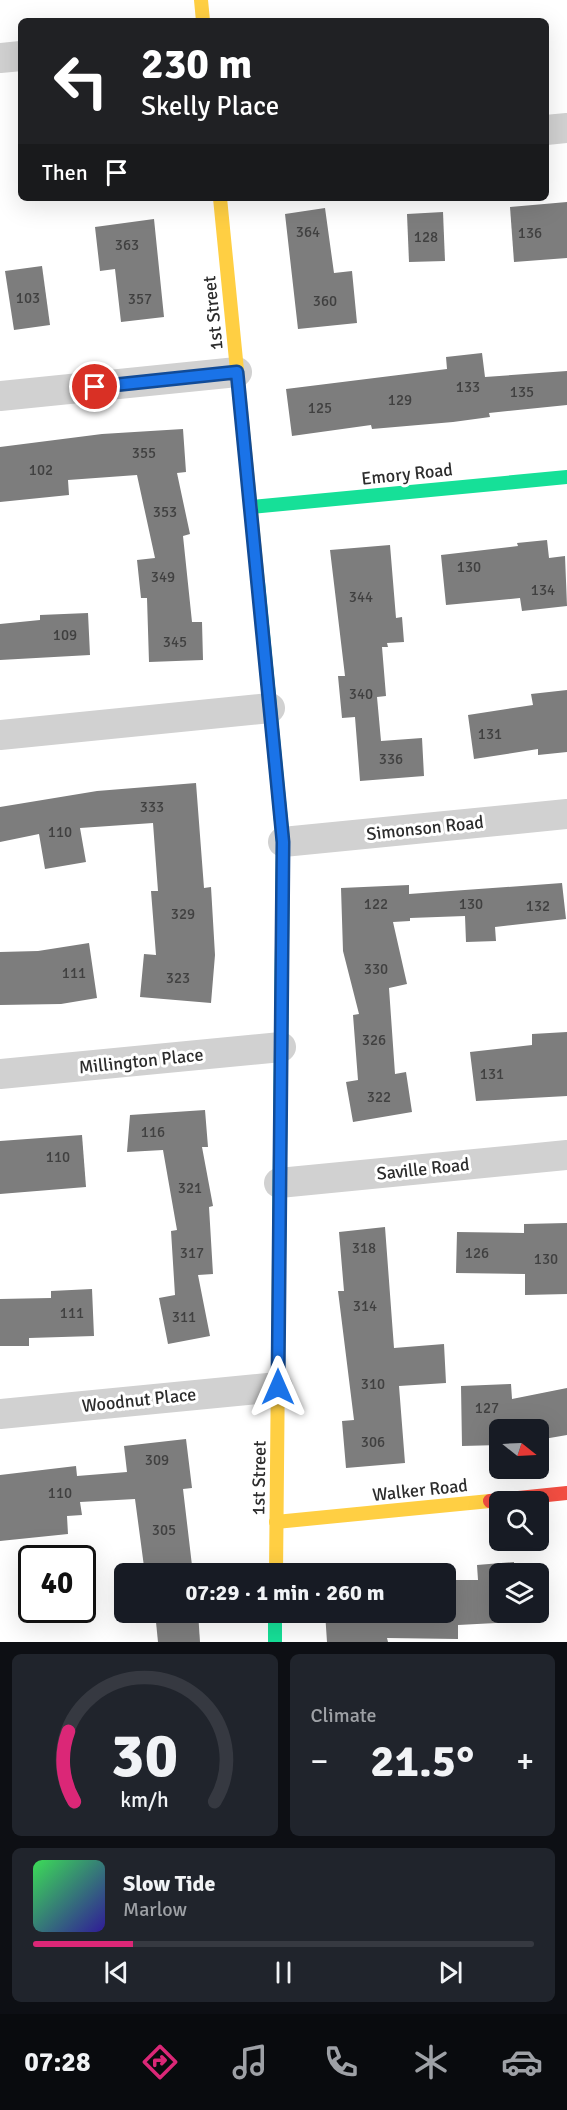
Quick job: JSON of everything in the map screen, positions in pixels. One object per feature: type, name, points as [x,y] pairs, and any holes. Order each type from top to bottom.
[{"type":"street","points":[[201,0],[203,18]]},
{"type":"street","points":[[0,58],[18,56]]},
{"type":"street","points":[[549,130],[567,128]]},
{"type":"street","name":"1st Street","points":[[220,201],[283,842],[276,1563]]},
{"type":"street","points":[[0,396],[237,372]]},
{"type":"street","name":"Emory Road","points":[[251,507],[567,477]]},
{"type":"street","points":[[0,735],[270,708]]},
{"type":"street","name":"Simonson Road","points":[[283,842],[567,814]]},
{"type":"street","name":"Millington Place","points":[[0,1074],[281,1047]]},
{"type":"street","name":"Saville Road","points":[[279,1183],[567,1155]]},
{"type":"street","name":"Woodnut Place","points":[[0,1414],[278,1387]]},
{"type":"street","name":"Walker Road","points":[[276,1522],[567,1494]]},
{"type":"street","points":[[275,1623],[275,1642]]},
{"type":"building","points":[[567,202],[567,258],[514,262],[510,207]]},
{"type":"building","points":[[325,208],[334,273],[352,271],[357,323],[298,329],[285,214]]},
{"type":"building","points":[[443,212],[445,261],[409,262],[407,214]]},
{"type":"building","points":[[154,219],[164,317],[121,322],[115,269],[100,271],[95,227]]},
{"type":"building","points":[[42,266],[50,325],[14,330],[5,271]]},
{"type":"building","points":[[482,353],[485,377],[567,371],[567,405],[489,413],[490,417],[453,422],[372,429],[371,425],[292,436],[286,389],[447,369],[446,357]]},
{"type":"building","points":[[183,429],[186,472],[177,473],[190,534],[183,536],[192,622],[202,622],[203,660],[149,662],[147,598],[141,598],[137,560],[155,558],[137,475],[68,480],[69,495],[0,502],[0,447],[102,434]]},
{"type":"building","points":[[547,540],[549,558],[565,556],[567,606],[522,611],[520,598],[446,605],[441,555],[518,546],[517,543]]},
{"type":"building","points":[[390,545],[396,618],[402,617],[404,642],[387,643],[388,647],[382,647],[386,696],[377,697],[381,741],[422,738],[424,776],[360,781],[355,717],[342,718],[338,676],[345,676],[330,550]]},
{"type":"building","points":[[88,613],[90,655],[0,660],[0,624],[40,620],[40,615]]},
{"type":"building","points":[[567,690],[567,752],[538,755],[538,749],[474,759],[468,715],[533,705],[531,694]]},
{"type":"building","points":[[196,783],[204,888],[211,887],[215,955],[211,1003],[140,997],[144,954],[156,955],[151,891],[158,891],[153,823],[80,828],[86,862],[45,869],[39,834],[0,842],[0,807],[97,791]]},
{"type":"building","points":[[562,883],[566,919],[495,927],[496,941],[466,942],[465,916],[410,918],[410,921],[393,922],[407,984],[389,988],[395,1074],[406,1072],[412,1112],[353,1122],[346,1082],[358,1080],[353,1015],[359,1014],[343,951],[341,888],[409,885],[409,894]]},
{"type":"building","points":[[89,943],[97,998],[61,1004],[0,1005],[0,952],[38,951]]},
{"type":"building","points":[[567,1032],[567,1096],[476,1101],[470,1052],[532,1045],[532,1034]]},
{"type":"building","points":[[205,1110],[208,1147],[202,1147],[213,1206],[209,1207],[213,1274],[198,1275],[210,1336],[168,1344],[159,1298],[175,1295],[171,1231],[177,1230],[163,1150],[127,1152],[130,1115]]},
{"type":"building","points":[[82,1135],[86,1187],[0,1194],[0,1141]]},
{"type":"building","points":[[567,1223],[567,1294],[525,1295],[525,1274],[456,1273],[457,1232],[524,1233],[524,1224]]},
{"type":"building","points":[[385,1227],[394,1348],[444,1344],[446,1383],[399,1386],[405,1463],[346,1468],[342,1421],[354,1420],[338,1291],[344,1291],[339,1232]]},
{"type":"building","points":[[92,1289],[94,1336],[29,1338],[29,1346],[0,1346],[0,1299],[51,1298],[51,1291]]},
{"type":"building","points":[[511,1384],[512,1399],[567,1388],[567,1435],[549,1438],[549,1419],[489,1419],[489,1445],[462,1446],[461,1386]]},
{"type":"building","points":[[186,1439],[192,1488],[183,1489],[192,1563],[144,1563],[135,1499],[80,1502],[82,1515],[67,1516],[68,1534],[0,1541],[0,1475],[76,1466],[77,1476],[127,1472],[124,1446]]},
{"type":"building","points":[[489,1564],[489,1623],[497,1623],[458,1625],[458,1639],[387,1638],[388,1642],[327,1642],[326,1623],[456,1623],[456,1580],[478,1580],[477,1565]]},
{"type":"building","points":[[156,1623],[199,1623],[200,1642],[158,1642]]},
{"type":"traffic: fast","points":[[251,507],[567,477]]},
{"type":"traffic: fast","points":[[258,583],[283,842],[279,1258]]},
{"type":"traffic: fast","points":[[275,1623],[275,1642]]},
{"type":"traffic: slow","points":[[201,0],[203,18]]},
{"type":"traffic: slow","points":[[220,201],[258,583]]},
{"type":"traffic: slow","points":[[276,1563],[279,1258]]},
{"type":"traffic: slow","points":[[276,1522],[489,1501]]},
{"type":"traffic: jam","points":[[549,1495],[567,1493]]},
{"type":"route","points":[[95,387],[237,372],[283,842],[278,1387]]}]
